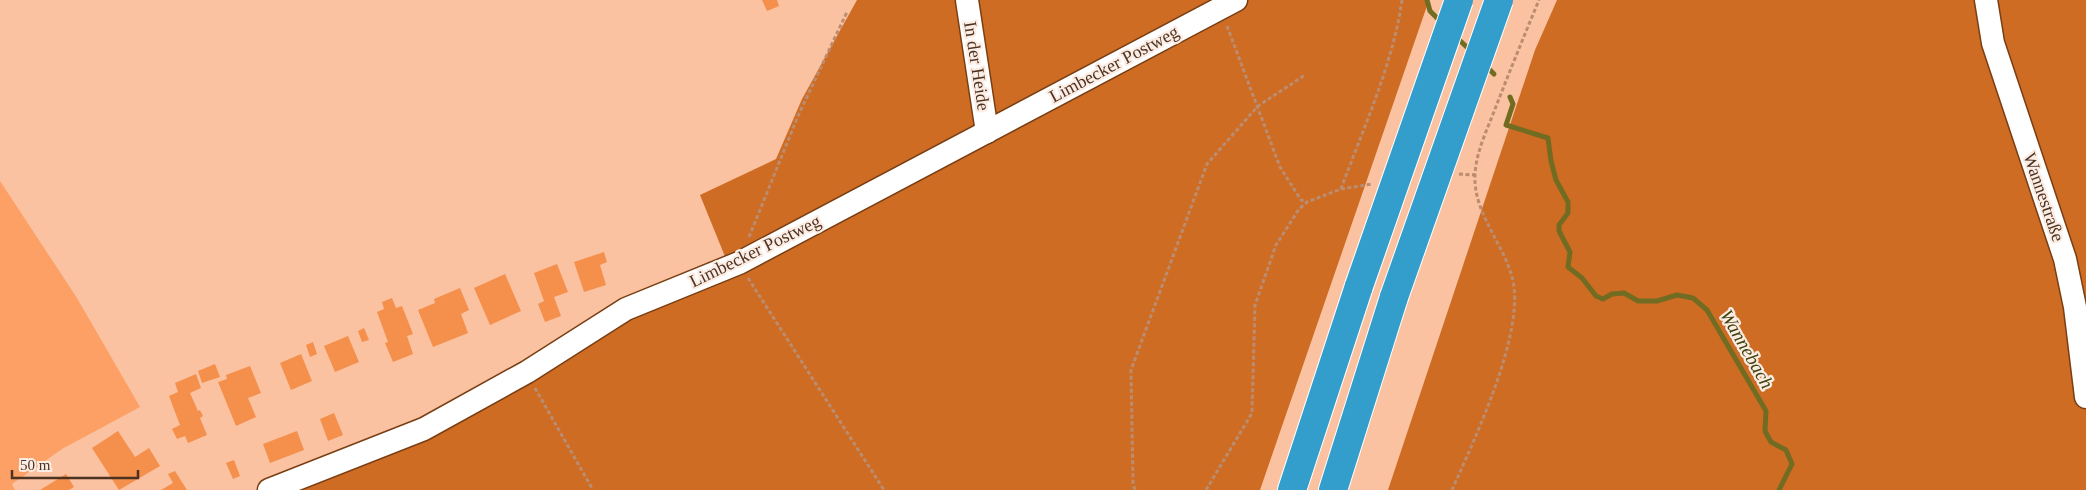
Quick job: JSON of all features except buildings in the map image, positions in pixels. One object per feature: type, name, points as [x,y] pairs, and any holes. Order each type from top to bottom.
[{"type":"highway","points":[[1292,490],[1359,286],[1459,0]]},
{"type":"highway","points":[[1333,490],[1394,297],[1499,0]]},
{"type":"street","name":"In der Heide","points":[[967,0],[987,132]]},
{"type":"street","name":"Wannestraße","points":[[1986,0],[1993,43],[2065,259],[2080,310],[2086,397]]},
{"type":"street","name":"Limbecker Postweg","points":[[269,490],[424,429],[527,372],[626,309],[739,263],[1228,4]]},
{"type":"path","points":[[1341,190],[1379,86],[1399,19],[1402,0]]},
{"type":"path","points":[[1452,490],[1475,438],[1505,356],[1515,312],[1513,278],[1479,203],[1475,175],[1480,147],[1539,0]]},
{"type":"path","points":[[1228,4],[1258,106],[1280,167],[1302,200],[1306,202]]},
{"type":"path","points":[[847,12],[798,116],[739,263],[884,490]]},
{"type":"path","points":[[1135,490],[1133,483],[1131,370],[1207,164],[1258,106],[1305,75]]},
{"type":"path","points":[[1455,173],[1475,175]]},
{"type":"path","points":[[1206,490],[1252,413],[1255,305],[1276,245],[1306,202],[1341,190],[1379,183]]},
{"type":"path","points":[[527,372],[592,490]]},
{"type":"shaded area","points":[[857,0],[1429,0],[1260,490],[289,490],[726,259],[700,195],[776,159],[802,99]]},
{"type":"shaded area","points":[[1557,0],[2086,0],[2086,490],[1388,490],[1535,50]]},
{"type":"shaded area","points":[[0,181],[77,298],[140,407],[62,449],[12,484],[15,490],[0,490]]},
{"type":"waterway","name":"Wannebach","points":[[1427,0],[1430,11],[1442,23]]},
{"type":"waterway","name":"Wannebach","points":[[1455,36],[1471,51]]},
{"type":"waterway","name":"Wannebach","points":[[1486,66],[1494,74]]},
{"type":"waterway","name":"Wannebach","points":[[1510,97],[1513,104],[1506,125],[1548,138],[1556,180],[1568,202],[1568,213],[1559,225],[1559,231],[1570,252],[1568,267],[1582,278],[1596,296],[1603,299],[1612,294],[1624,293],[1638,301],[1657,301],[1677,295],[1693,298],[1707,310],[1766,411],[1765,431],[1771,442],[1786,450],[1792,464],[1779,490]]}]
